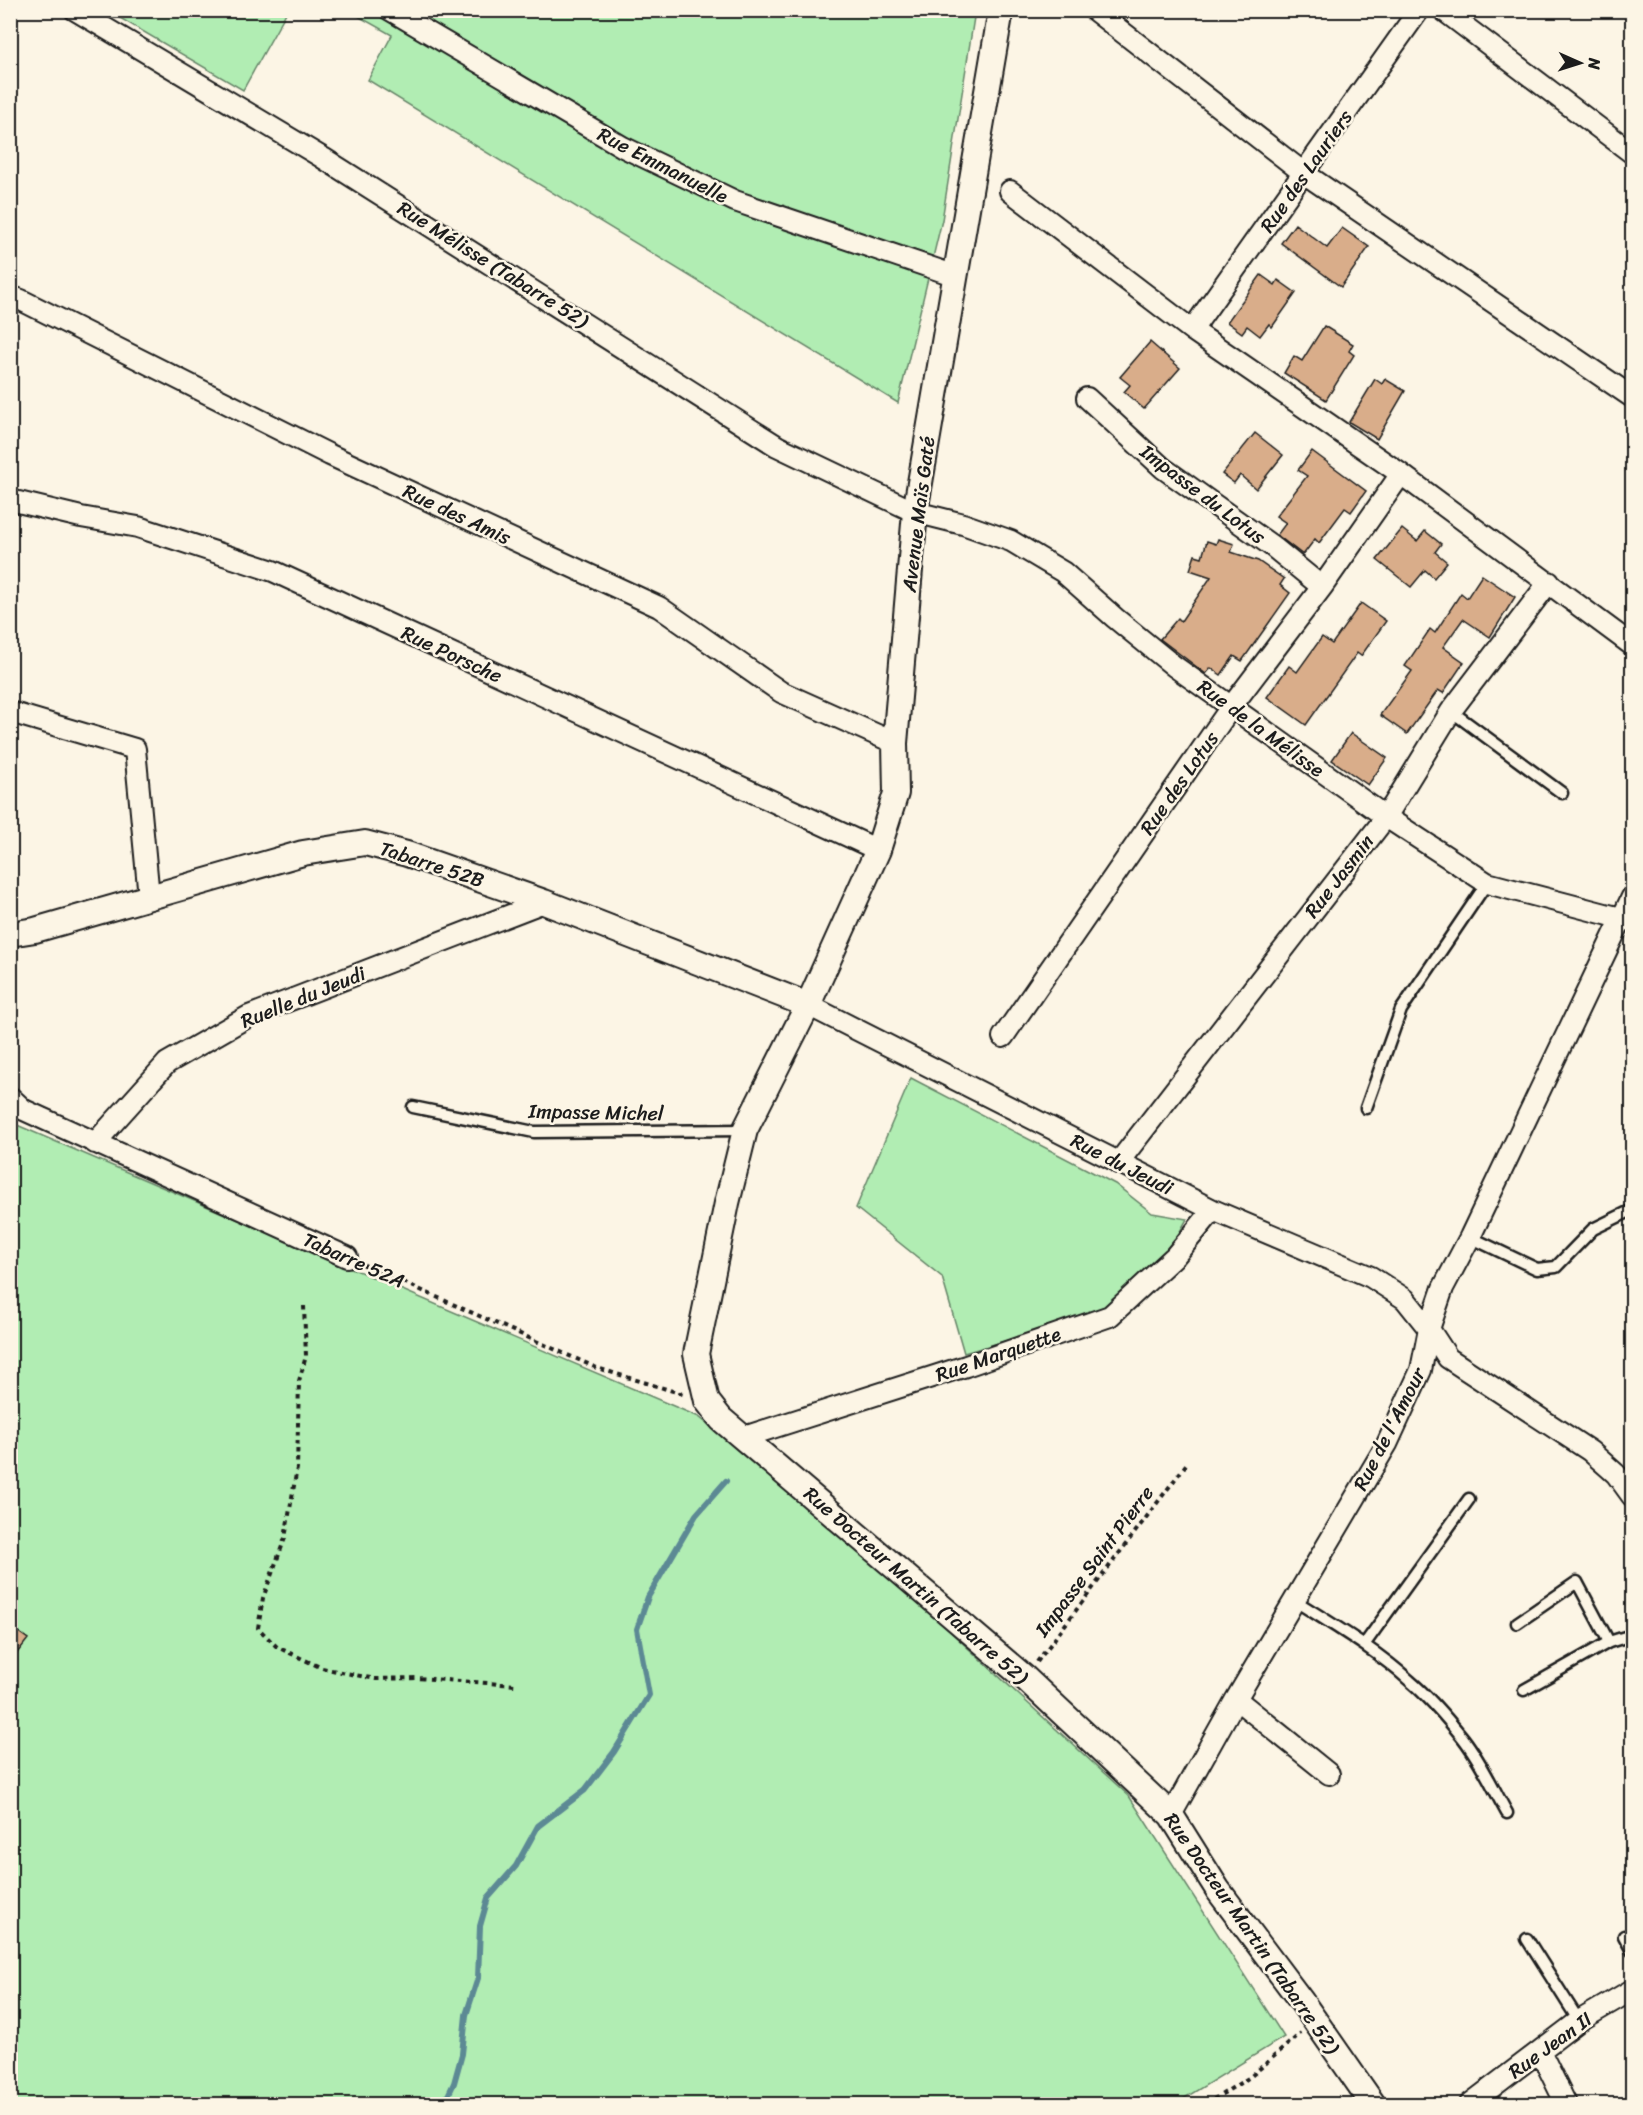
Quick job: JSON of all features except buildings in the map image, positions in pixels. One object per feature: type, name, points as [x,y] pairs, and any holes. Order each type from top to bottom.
[{"type":"street","name":"Rue Mélisse (Tabarre 52)","points":[[75,10],[323,158],[777,446],[915,512]]},
{"type":"street","name":"Rue Emmanuelle","points":[[390,10],[623,147],[735,201],[956,276]]},
{"type":"street","name":"Avenue Maïs Gaté","points":[[808,1005],[878,850],[896,793],[896,743],[915,512],[1001,10]]},
{"type":"street","points":[[1094,10],[1305,174],[1632,397]]},
{"type":"street","name":"Rue des Lauriers","points":[[1192,330],[1305,174],[1419,10]]},
{"type":"street","points":[[1443,10],[1632,153]]},
{"type":"street","points":[[1010,191],[1192,330],[1401,474],[1632,645]]},
{"type":"street","name":"Rue des Amis","points":[[10,296],[330,455],[659,607],[781,692],[896,743]]},
{"type":"street","name":"Impasse du Lotus","points":[[1087,398],[1163,468],[1272,546],[1322,587]]},
{"type":"street","name":"Rue des Lotus","points":[[1002,1037],[1231,707],[1322,587],[1401,474]]},
{"type":"street","name":"Rue Porsche","points":[[10,500],[81,517],[138,527],[273,571],[878,850]]},
{"type":"street","name":"Rue de la Mélisse","points":[[915,512],[1011,541],[1063,572],[1166,659],[1231,707],[1386,817],[1487,883],[1627,919]]},
{"type":"street","name":"Rue Jasmin","points":[[1118,1163],[1386,817],[1451,711],[1549,582]]},
{"type":"street","points":[[10,712],[135,749],[149,897]]},
{"type":"street","name":"Tabarre 52B","points":[[10,934],[35,930],[303,853],[365,843],[407,854],[544,902],[808,1005]]},
{"type":"street","name":"Rue de l'Amour","points":[[1171,1815],[1236,1699],[1387,1444],[1421,1370],[1429,1329],[1443,1287],[1627,919],[1632,897]]},
{"type":"street","name":"Ruelle du Jeudi","points":[[95,1143],[167,1063],[249,1016],[544,902]]},
{"type":"street","name":"Rue du Jeudi","points":[[808,1005],[1213,1210],[1371,1277],[1405,1299],[1448,1358],[1590,1451],[1616,1474],[1632,1496]]},
{"type":"street","name":"Rue Docteur Martin (Tabarre 52)","points":[[808,1005],[745,1130],[727,1203],[696,1354],[707,1401],[721,1419],[1025,1678],[1171,1815],[1218,1890],[1373,2104]]},
{"type":"street","name":"Tabarre 52A","points":[[10,1097],[24,1110],[347,1257]]},
{"type":"street","name":"Rue Marquette","points":[[744,1437],[966,1366],[1110,1316],[1175,1256],[1213,1210]]},
{"type":"street","points":[[1236,1699],[1329,1774]]},
{"type":"street","name":"Rue Jean II","points":[[1470,2104],[1579,2021],[1632,1990]]},
{"type":"street","points":[[1540,2051],[1566,2104]]},
{"type":"lane","points":[[1451,711],[1562,793]]},
{"type":"lane","points":[[1366,1108],[1401,1010],[1487,883]]},
{"type":"lane","name":"Impasse Michel","points":[[413,1107],[534,1132],[745,1130]]},
{"type":"lane","points":[[1470,1237],[1537,1269],[1556,1267],[1593,1229],[1632,1210]]},
{"type":"lane","points":[[1364,1645],[1470,1499]]},
{"type":"lane","points":[[1517,1623],[1577,1582],[1609,1642]]},
{"type":"lane","points":[[1294,1600],[1364,1645],[1410,1680],[1463,1738],[1507,1813]]},
{"type":"lane","points":[[1524,1690],[1609,1642],[1632,1635]]},
{"type":"lane","points":[[1624,1936],[1632,1951]]},
{"type":"lane","points":[[1527,1939],[1579,2021]]},
{"type":"path","name":"Tabarre 52A","points":[[347,1257],[597,1368],[707,1401]]},
{"type":"path","points":[[303,1306],[306,1356],[299,1381],[297,1468],[285,1538],[263,1598],[258,1628],[277,1647],[322,1668],[375,1679],[418,1678],[515,1685]]},
{"type":"path","name":"Impasse Saint Pierre","points":[[1025,1678],[1188,1462]]},
{"type":"path","points":[[1206,2104],[1250,2077],[1315,2021]]},
{"type":"green space","points":[[108,11],[287,11],[243,90]]},
{"type":"green space","points":[[349,11],[975,11],[942,220],[898,403],[368,80],[392,35]]},
{"type":"green space","points":[[911,1078],[1115,1184],[1152,1213],[1187,1219],[1167,1254],[1096,1314],[964,1353],[942,1277],[856,1208]]},
{"type":"green space","points":[[10,1122],[699,1417],[881,1568],[1129,1796],[1284,2037],[1175,2104],[11,2104]]},
{"type":"waterway","points":[[444,2104],[454,2083],[462,2054],[466,2015],[478,1978],[480,1926],[488,1898],[516,1866],[538,1826],[585,1790],[614,1752],[649,1695],[637,1629],[648,1597],[696,1515],[726,1481]]}]
